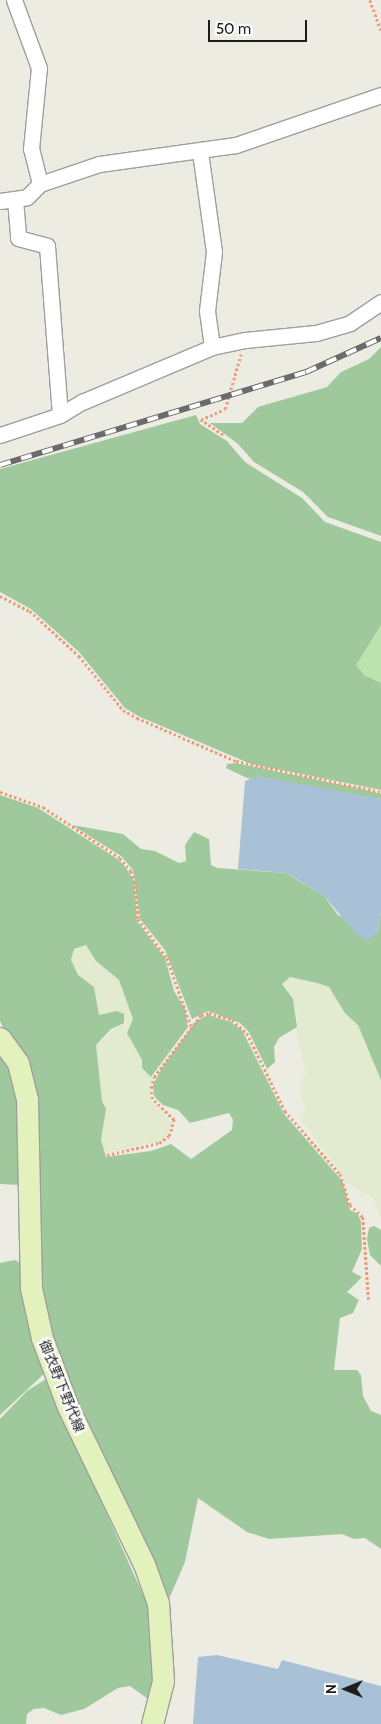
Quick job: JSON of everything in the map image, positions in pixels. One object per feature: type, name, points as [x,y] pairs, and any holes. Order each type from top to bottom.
[{"type":"main road","name":"御衣野下野代線","points":[[0,1038],[18,1063],[27,1099],[31,1288],[42,1338],[68,1406],[144,1564],[158,1603],[162,1681],[152,1724]]},
{"type":"street","points":[[14,0],[40,68],[31,148],[40,184]]},
{"type":"street","points":[[60,415],[47,246],[18,238],[8,201],[27,197],[40,184],[99,164],[200,152],[236,145],[381,94]]},
{"type":"street","points":[[200,152],[214,252],[207,311],[212,347]]},
{"type":"street","points":[[0,435],[60,415],[82,402],[212,347],[245,340],[316,333],[350,323],[381,302]]},
{"type":"path","points":[[370,0],[381,30]]},
{"type":"path","points":[[223,435],[202,420],[225,409],[245,340]]},
{"type":"path","points":[[0,596],[30,611],[79,656],[122,710],[136,718],[236,762],[381,792]]},
{"type":"path","points":[[0,792],[43,807],[120,858],[131,871],[135,881],[138,918],[167,958],[191,1026]]},
{"type":"path","points":[[107,1155],[159,1143],[169,1136],[174,1120],[155,1103],[150,1088],[160,1068],[201,1015],[209,1013],[232,1020],[243,1028],[288,1116],[340,1174],[350,1205],[363,1217],[369,1302]]},
{"type":"green space","points":[[381,347],[381,536],[328,517],[303,492],[254,462],[238,444],[210,423],[242,423],[258,407],[327,387],[341,372],[369,359]]},
{"type":"green space","points":[[196,415],[200,424],[227,441],[245,462],[302,498],[325,522],[381,542],[381,625],[356,665],[364,675],[381,683],[381,790],[251,764],[138,716],[125,708],[79,652],[31,609],[0,592],[0,469]]},
{"type":"green space","points":[[381,625],[381,683],[364,675],[355,665]]},
{"type":"green space","points":[[236,763],[370,791],[381,794],[381,799],[247,778],[226,768],[227,764]]},
{"type":"green space","points":[[0,795],[38,808],[119,860],[126,868],[134,881],[137,921],[165,958],[174,991],[185,1009],[188,1027],[151,1077],[142,1068],[142,1060],[127,1033],[133,1019],[119,980],[96,961],[86,945],[74,949],[71,960],[78,975],[94,987],[99,1015],[117,1011],[124,1014],[124,1023],[111,1029],[96,1045],[102,1101],[106,1109],[101,1140],[106,1157],[151,1151],[171,1144],[191,1159],[232,1130],[233,1120],[229,1113],[190,1123],[178,1110],[163,1105],[154,1096],[153,1085],[162,1068],[196,1021],[208,1015],[231,1022],[242,1030],[284,1114],[343,1182],[350,1210],[358,1214],[361,1222],[362,1249],[352,1272],[362,1277],[347,1292],[359,1300],[353,1313],[340,1318],[334,1370],[357,1370],[361,1375],[363,1396],[371,1411],[381,1415],[381,1549],[365,1538],[354,1539],[342,1534],[269,1539],[247,1532],[198,1498],[185,1562],[169,1599],[164,1598],[73,1405],[43,1308],[34,1172],[6,1034],[0,1021]]},
{"type":"green space","points":[[72,825],[123,834],[141,849],[155,851],[179,863],[186,861],[185,845],[194,832],[209,839],[211,865],[217,868],[286,873],[324,896],[338,915],[377,933],[381,912],[381,1080],[358,1025],[345,1013],[329,987],[317,983],[290,977],[282,984],[293,999],[297,1027],[279,1038],[274,1047],[275,1062],[267,1069],[249,1032],[240,1023],[208,1011],[192,1019],[165,950],[140,919],[133,870],[121,856]]},
{"type":"green space","points":[[86,945],[96,961],[119,980],[133,1019],[127,1033],[151,1077],[154,1076],[149,1097],[172,1123],[168,1135],[159,1141],[104,1154],[101,1140],[106,1109],[102,1101],[96,1045],[116,1028],[99,1016],[94,987],[77,975],[71,960],[74,949]]},
{"type":"green space","points":[[290,977],[329,987],[358,1025],[373,1055],[381,1080],[381,1218],[373,1198],[348,1184],[301,1120],[306,1110],[298,1087],[306,1073],[297,1036],[297,1015],[293,999],[282,984]]},
{"type":"green space","points":[[0,1050],[14,1071],[18,1089],[20,1185],[0,1184]]},
{"type":"green space","points":[[374,1226],[381,1230],[381,1266],[370,1255],[367,1239],[369,1228]]},
{"type":"green space","points":[[15,1260],[22,1264],[46,1372],[0,1415],[0,1263]]},
{"type":"green space","points":[[46,1379],[149,1608],[155,1678],[151,1701],[130,1686],[118,1688],[84,1709],[61,1715],[44,1708],[34,1709],[27,1714],[26,1724],[0,1724],[0,1419],[27,1391]]},
{"type":"water","points":[[257,776],[381,799],[381,912],[377,933],[373,937],[366,939],[357,935],[324,896],[286,873],[238,869],[245,781]]},
{"type":"water","points":[[217,1655],[278,1669],[282,1660],[381,1686],[381,1724],[193,1724],[198,1657]]},
{"type":"railway","points":[[0,465],[306,372],[381,338]]}]
